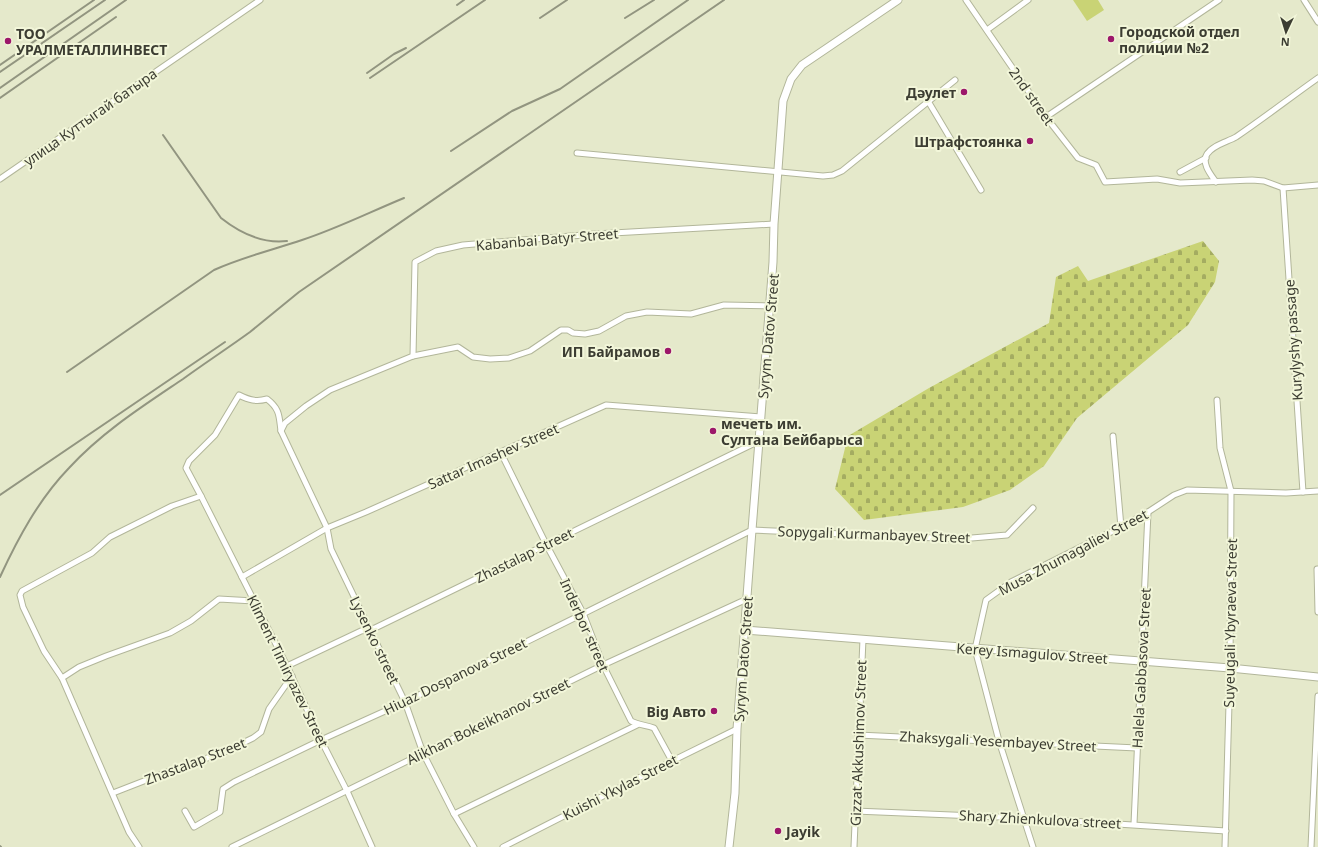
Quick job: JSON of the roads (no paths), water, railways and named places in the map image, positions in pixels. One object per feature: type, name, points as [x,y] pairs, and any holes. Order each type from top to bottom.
[{"type":"main road","name":"Syrym Datov Street","points":[[729,847],[735,792],[737,729],[770,306],[782,101],[791,79],[802,66],[898,0]]},
{"type":"main road","name":"Kerey Ismagulov Street","points":[[745,630],[1230,668],[1318,677]]},
{"type":"street","name":"улица Куттыгай батыра","points":[[0,180],[260,0]]},
{"type":"street","name":"2nd street","points":[[966,0],[1046,117],[1078,158],[1096,165],[1105,182],[1157,179],[1180,183],[1216,182]]},
{"type":"street","points":[[987,30],[1028,0]]},
{"type":"street","points":[[1046,117],[1219,0]]},
{"type":"street","points":[[1304,0],[1318,22]]},
{"type":"street","points":[[1318,78],[1235,137],[1214,147],[1207,154],[1206,158],[1208,170],[1216,182],[1252,180],[1264,181],[1283,188],[1318,184]]},
{"type":"street","points":[[578,153],[823,176],[833,175],[842,171],[955,80]]},
{"type":"street","points":[[928,101],[981,190]]},
{"type":"street","points":[[1180,172],[1206,158]]},
{"type":"street","name":"Kurylyshy passage","points":[[1283,188],[1303,492]]},
{"type":"street","name":"Kabanbai Batyr Street","points":[[413,356],[415,262],[436,251],[463,245],[595,234],[774,224]]},
{"type":"street","points":[[281,431],[285,423],[306,406],[330,390],[413,356],[458,347],[473,357],[490,359],[509,358],[530,351],[561,330],[568,330],[573,334],[586,334],[599,331],[626,316],[647,312],[690,314],[724,305],[770,306]]},
{"type":"street","points":[[139,847],[129,832],[62,678],[44,651],[23,607],[20,595],[22,591],[92,553],[110,537],[172,506],[201,496],[186,468],[189,461],[216,435],[239,396],[250,401],[259,402],[267,400],[274,405],[278,414],[281,431]]},
{"type":"street","name":"Suyeugali Ybyraeva Street","points":[[1217,400],[1220,448],[1231,491],[1230,668],[1225,847]]},
{"type":"street","name":"Sattar Imashev Street","points":[[242,576],[327,528],[501,453],[606,405],[761,416]]},
{"type":"street","name":"Lysenko street","points":[[281,431],[327,528],[331,549],[405,702],[423,753],[454,814],[474,847]]},
{"type":"street","points":[[1113,436],[1121,527]]},
{"type":"street","name":"Zhastalap Street","points":[[287,666],[361,631],[375,628],[759,441]]},
{"type":"street","name":"Inderbor street","points":[[501,453],[546,544],[583,613],[602,665],[631,720],[637,725]]},
{"type":"street","name":"Musa Zhumagaliev Street","points":[[1033,847],[999,741],[975,648],[986,600],[1011,582],[1121,527],[1174,495],[1187,490],[1286,493],[1318,491]]},
{"type":"street","name":"Kliment Timiryazev Street","points":[[201,496],[292,676],[372,847]]},
{"type":"street","name":"Sopygali Kurmanbayev Street","points":[[752,530],[960,539],[1007,535],[1032,508]]},
{"type":"street","name":"Halela Gabbasova Street","points":[[1134,824],[1148,512]]},
{"type":"street","name":"Hiuaz Dospanova Street","points":[[185,811],[194,827],[220,812],[223,789],[321,740],[405,702],[752,530]]},
{"type":"street","points":[[1317,569],[1318,612]]},
{"type":"street","points":[[62,678],[79,668],[106,656],[170,633],[191,621],[219,599],[254,601]]},
{"type":"street","name":"Alikhan Bokeikhanov Street","points":[[232,847],[602,665],[747,599]]},
{"type":"street","name":"Gizzat Akkushimov Street","points":[[854,847],[863,639]]},
{"type":"street","name":"Zhastalap Street","points":[[113,793],[185,765],[220,754],[252,738],[261,732],[269,709],[292,676]]},
{"type":"street","points":[[1311,847],[1318,696]]},
{"type":"street","points":[[454,814],[637,725],[654,728],[672,761]]},
{"type":"street","name":"Kuishi Ykylas Street","points":[[503,847],[737,729]]},
{"type":"street","name":"Zhaksygali Yesembayev Street","points":[[858,735],[1137,748]]},
{"type":"street","name":"Shary Zhienkulova street","points":[[855,811],[1024,818],[1226,831]]},
{"type":"railway","points":[[0,65],[94,0]]},
{"type":"railway","points":[[0,72],[105,0]]},
{"type":"railway","points":[[0,88],[126,0]]},
{"type":"railway","points":[[457,5],[464,0]]},
{"type":"railway","points":[[370,78],[485,0]]},
{"type":"railway","points":[[540,18],[567,0]]},
{"type":"railway","points":[[625,18],[654,0]]},
{"type":"railway","points":[[451,151],[512,111],[560,89],[688,0]]},
{"type":"railway","points":[[0,577],[14,548],[48,493],[69,468],[109,431],[250,332],[299,292],[724,0]]},
{"type":"railway","points":[[0,98],[116,17]]},
{"type":"railway","points":[[367,73],[394,54],[406,48]]},
{"type":"railway","points":[[163,135],[221,218],[244,233],[260,239],[269,241],[287,241]]},
{"type":"railway","points":[[67,372],[214,270],[247,257],[315,236],[404,198]]},
{"type":"railway","points":[[0,495],[225,342]]},
{"type":"place","name":"Городской отдел полиции №2","points":[[1111,39]]},
{"type":"place","name":"ТОО УРАЛМЕТАЛЛИНВЕСТ","points":[[8,41]]},
{"type":"place","name":"Дәулет","points":[[964,92]]},
{"type":"place","name":"Штрафстоянка","points":[[1030,141]]},
{"type":"place","name":"ИП Байрамов","points":[[668,351]]},
{"type":"place","name":"мечеть им. Султана Бейбарыса","points":[[713,431]]},
{"type":"place","name":"Big Авто","points":[[714,711]]},
{"type":"place","name":"Jayik","points":[[778,831]]}]
